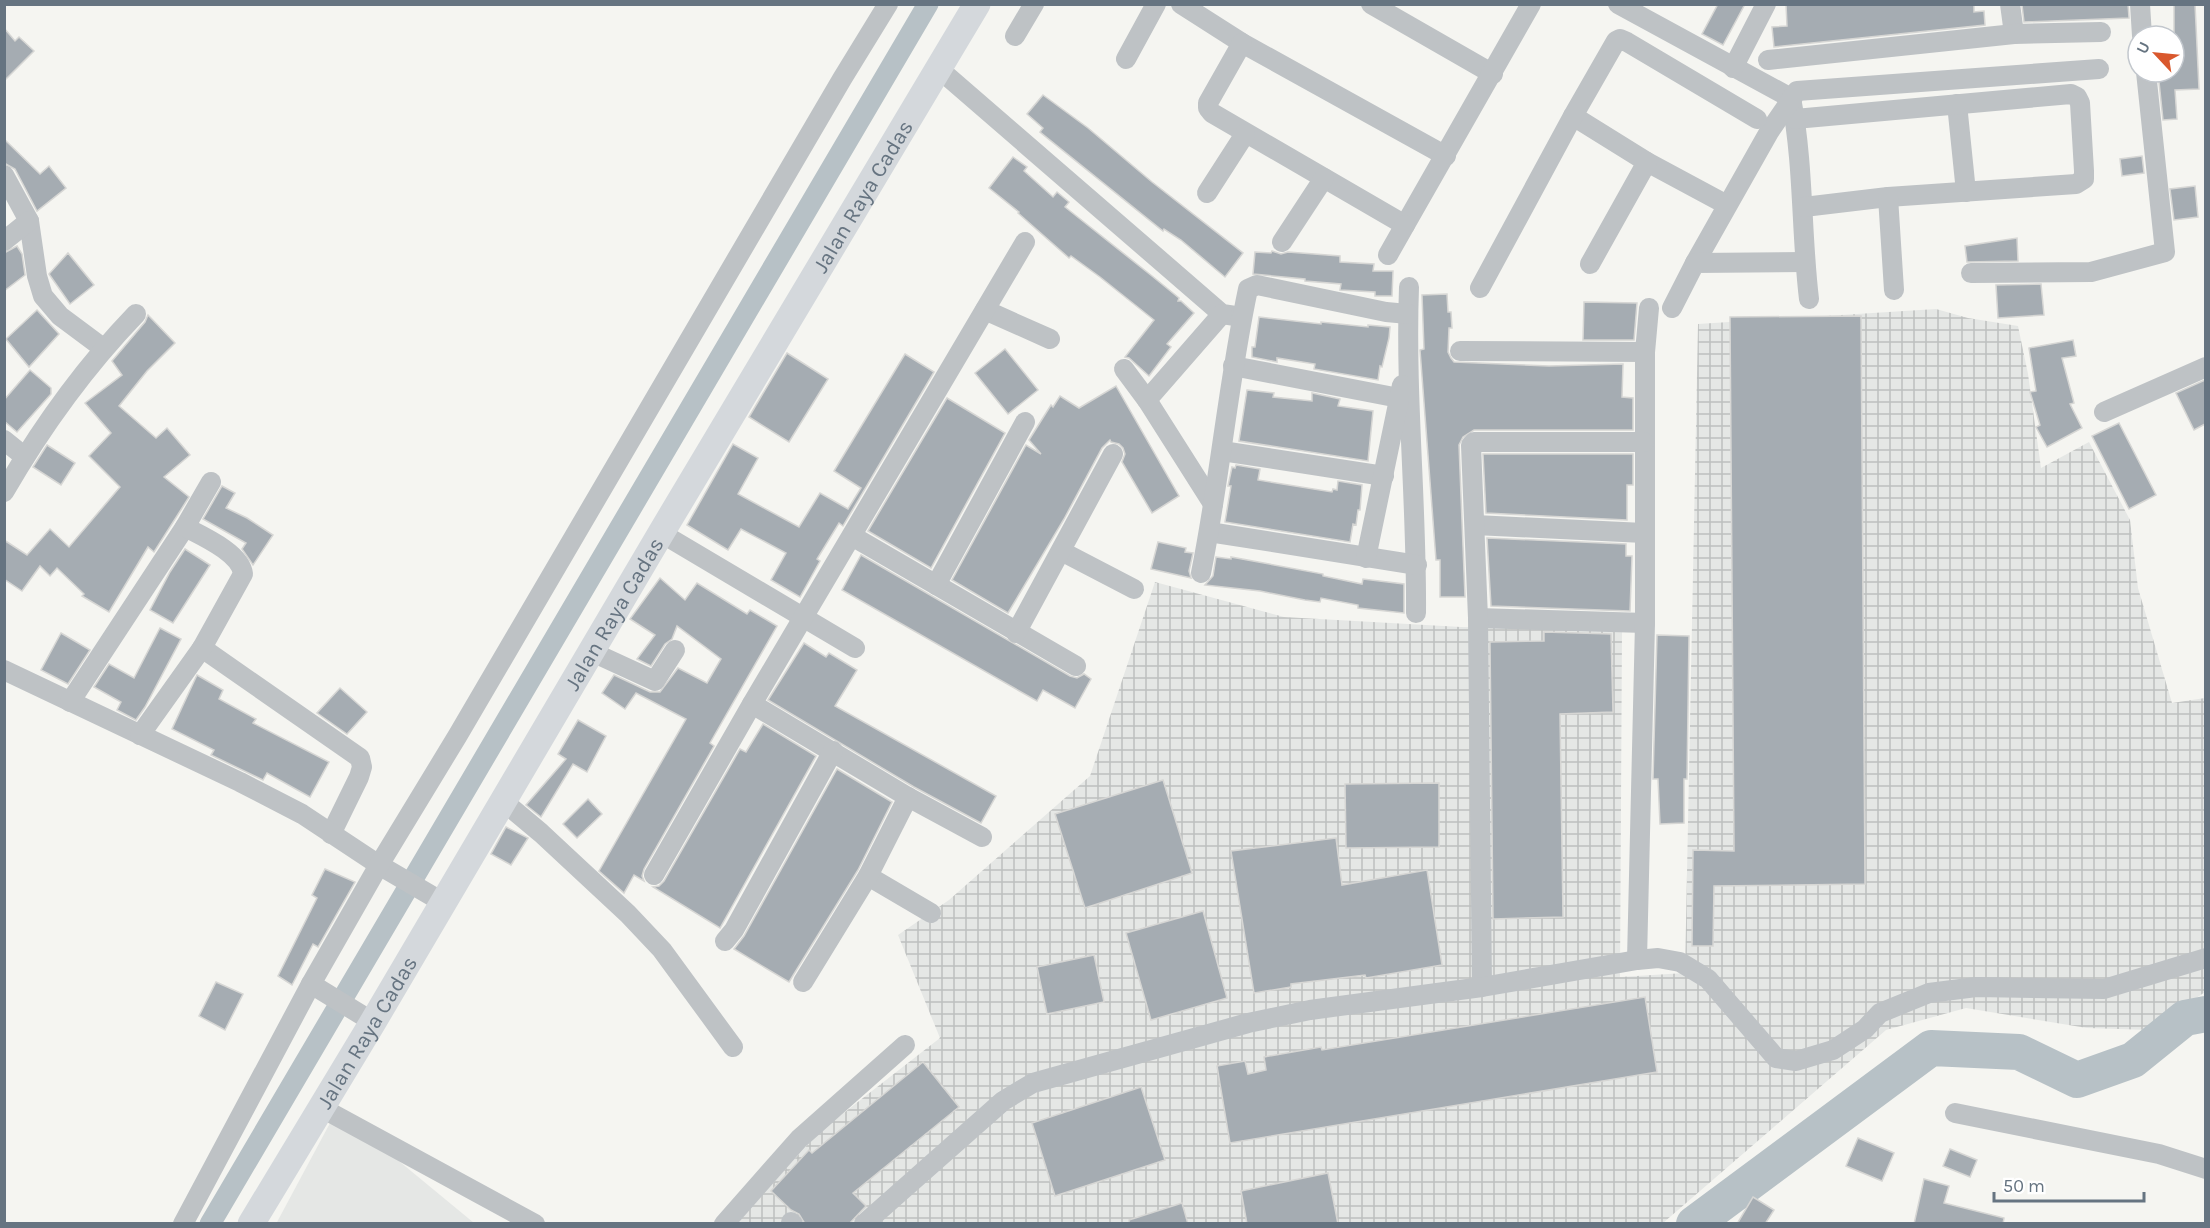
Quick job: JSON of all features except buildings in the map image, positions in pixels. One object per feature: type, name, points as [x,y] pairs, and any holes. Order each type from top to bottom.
[{"type":"street","points":[[183,1224],[381,866],[888,4]]},
{"type":"street","name":"Jalan Raya Cadas","points":[[251,1224],[370,1020],[441,901],[504,802],[661,533],[977,4]]},
{"type":"street","points":[[1015,36],[1034,4]]},
{"type":"street","points":[[1126,58],[1156,4]]},
{"type":"street","points":[[1180,4],[1242,43],[1446,156]]},
{"type":"street","points":[[1371,4],[1493,74]]},
{"type":"street","points":[[1388,255],[1531,4]]},
{"type":"street","points":[[1618,4],[1791,98]]},
{"type":"street","points":[[1733,68],[1766,4]]},
{"type":"street","points":[[2010,4],[2014,34]]},
{"type":"street","points":[[2140,4],[2141,24]]},
{"type":"street","points":[[1768,60],[2014,34],[2101,32]]},
{"type":"street","points":[[1480,288],[1616,41],[1620,39],[1757,119]]},
{"type":"street","points":[[1242,43],[1208,103],[1208,108],[1212,113],[1406,225]]},
{"type":"street","points":[[939,69],[1222,314],[1242,317]]},
{"type":"street","points":[[1672,308],[1768,132],[1797,92],[2099,69]]},
{"type":"street","points":[[1971,273],[2091,272],[2165,252],[2147,84]]},
{"type":"street","points":[[1795,119],[2071,94],[2077,97],[2080,103],[2084,179],[2076,184],[1888,197],[1804,207]]},
{"type":"street","points":[[1791,98],[1804,207],[1804,262],[1809,299]]},
{"type":"street","points":[[1957,104],[1966,192]]},
{"type":"street","points":[[1573,116],[1647,162],[1727,205]]},
{"type":"street","points":[[1207,193],[1245,134]]},
{"type":"street","points":[[1590,264],[1647,162]]},
{"type":"street","points":[[4,175],[29,221],[37,276],[43,296],[60,316],[103,348]]},
{"type":"street","points":[[1282,242],[1324,178]]},
{"type":"street","points":[[1888,197],[1894,290]]},
{"type":"street","points":[[4,241],[29,221]]},
{"type":"street","points":[[654,875],[752,704],[1025,242]]},
{"type":"street","points":[[1695,263],[1804,262]]},
{"type":"street","points":[[1202,573],[1233,366],[1248,289],[1257,285],[1386,312],[1408,314]]},
{"type":"street","points":[[1408,287],[1408,359],[1417,565],[1416,613]]},
{"type":"street","points":[[1637,960],[1645,623],[1644,442],[1648,309]]},
{"type":"street","points":[[985,310],[1050,339]]},
{"type":"street","points":[[4,492],[25,457],[103,348],[136,314]]},
{"type":"street","points":[[1148,400],[1222,314]]},
{"type":"street","points":[[1460,351],[1645,352]]},
{"type":"street","points":[[1366,558],[1408,359]]},
{"type":"street","points":[[1233,366],[1399,398]]},
{"type":"street","points":[[2104,412],[2205,367]]},
{"type":"street","points":[[1124,369],[1148,400],[1213,504]]},
{"type":"street","points":[[936,585],[1025,422]]},
{"type":"street","points":[[4,440],[25,457]]},
{"type":"street","points":[[1482,987],[1478,618],[1471,447],[1474,442],[1644,442]]},
{"type":"street","points":[[1222,451],[1384,476]]},
{"type":"street","points":[[1016,633],[1113,454]]},
{"type":"street","points":[[70,702],[185,527],[211,482]]},
{"type":"street","points":[[1475,525],[1644,533]]},
{"type":"street","points":[[140,735],[202,648],[241,580],[243,571],[240,563],[229,553],[185,527]]},
{"type":"street","points":[[1209,532],[1417,565]]},
{"type":"street","points":[[661,533],[855,648]]},
{"type":"street","points":[[852,536],[1076,666]]},
{"type":"street","points":[[1061,551],[1134,589]]},
{"type":"street","points":[[1478,618],[1645,623]]},
{"type":"street","points":[[202,648],[360,758],[362,767],[359,777],[331,834]]},
{"type":"street","points":[[592,652],[655,681],[675,650]]},
{"type":"street","points":[[4,670],[302,814],[381,866],[441,901]]},
{"type":"street","points":[[752,704],[909,797],[982,837]]},
{"type":"street","points":[[726,941],[833,751]]},
{"type":"street","points":[[803,982],[868,876],[909,797]]},
{"type":"street","points":[[504,802],[542,833],[662,950],[733,1047]]},
{"type":"street","points":[[868,876],[931,913]]},
{"type":"street","points":[[864,1224],[1003,1101],[1033,1083],[1248,1023],[1310,1010],[1482,987],[1658,958],[1680,962],[1708,979],[1776,1058],[1796,1061],[1833,1050],[1865,1029],[1880,1013],[1929,993],[1976,987],[2104,989],[2205,958]]},
{"type":"street","points":[[313,986],[370,1020]]},
{"type":"street","points":[[724,1224],[799,1139],[905,1045]]},
{"type":"street","points":[[320,1107],[536,1224]]},
{"type":"street","points":[[1955,1113],[2159,1154],[2205,1169]]},
{"type":"shaded area","points":[[1936,309],[1968,318],[2018,326],[2028,374],[2041,468],[2089,442],[2130,520],[2138,588],[2172,703],[2205,698],[2205,992],[2150,1030],[2087,1028],[1966,1008],[1886,1030],[1663,1223],[736,1224],[818,1133],[940,1038],[898,935],[949,900],[1090,776],[1155,582],[1284,617],[1461,627],[1622,631],[1620,977],[1685,973],[1698,324]]},
{"type":"shaded area","points":[[337,1110],[474,1223],[276,1224]]},
{"type":"waterway","points":[[210,1224],[928,4]]},
{"type":"waterway","points":[[1694,1224],[1931,1048],[2019,1052],[2077,1080],[2133,1060],[2185,1018],[2206,1014]]}]
